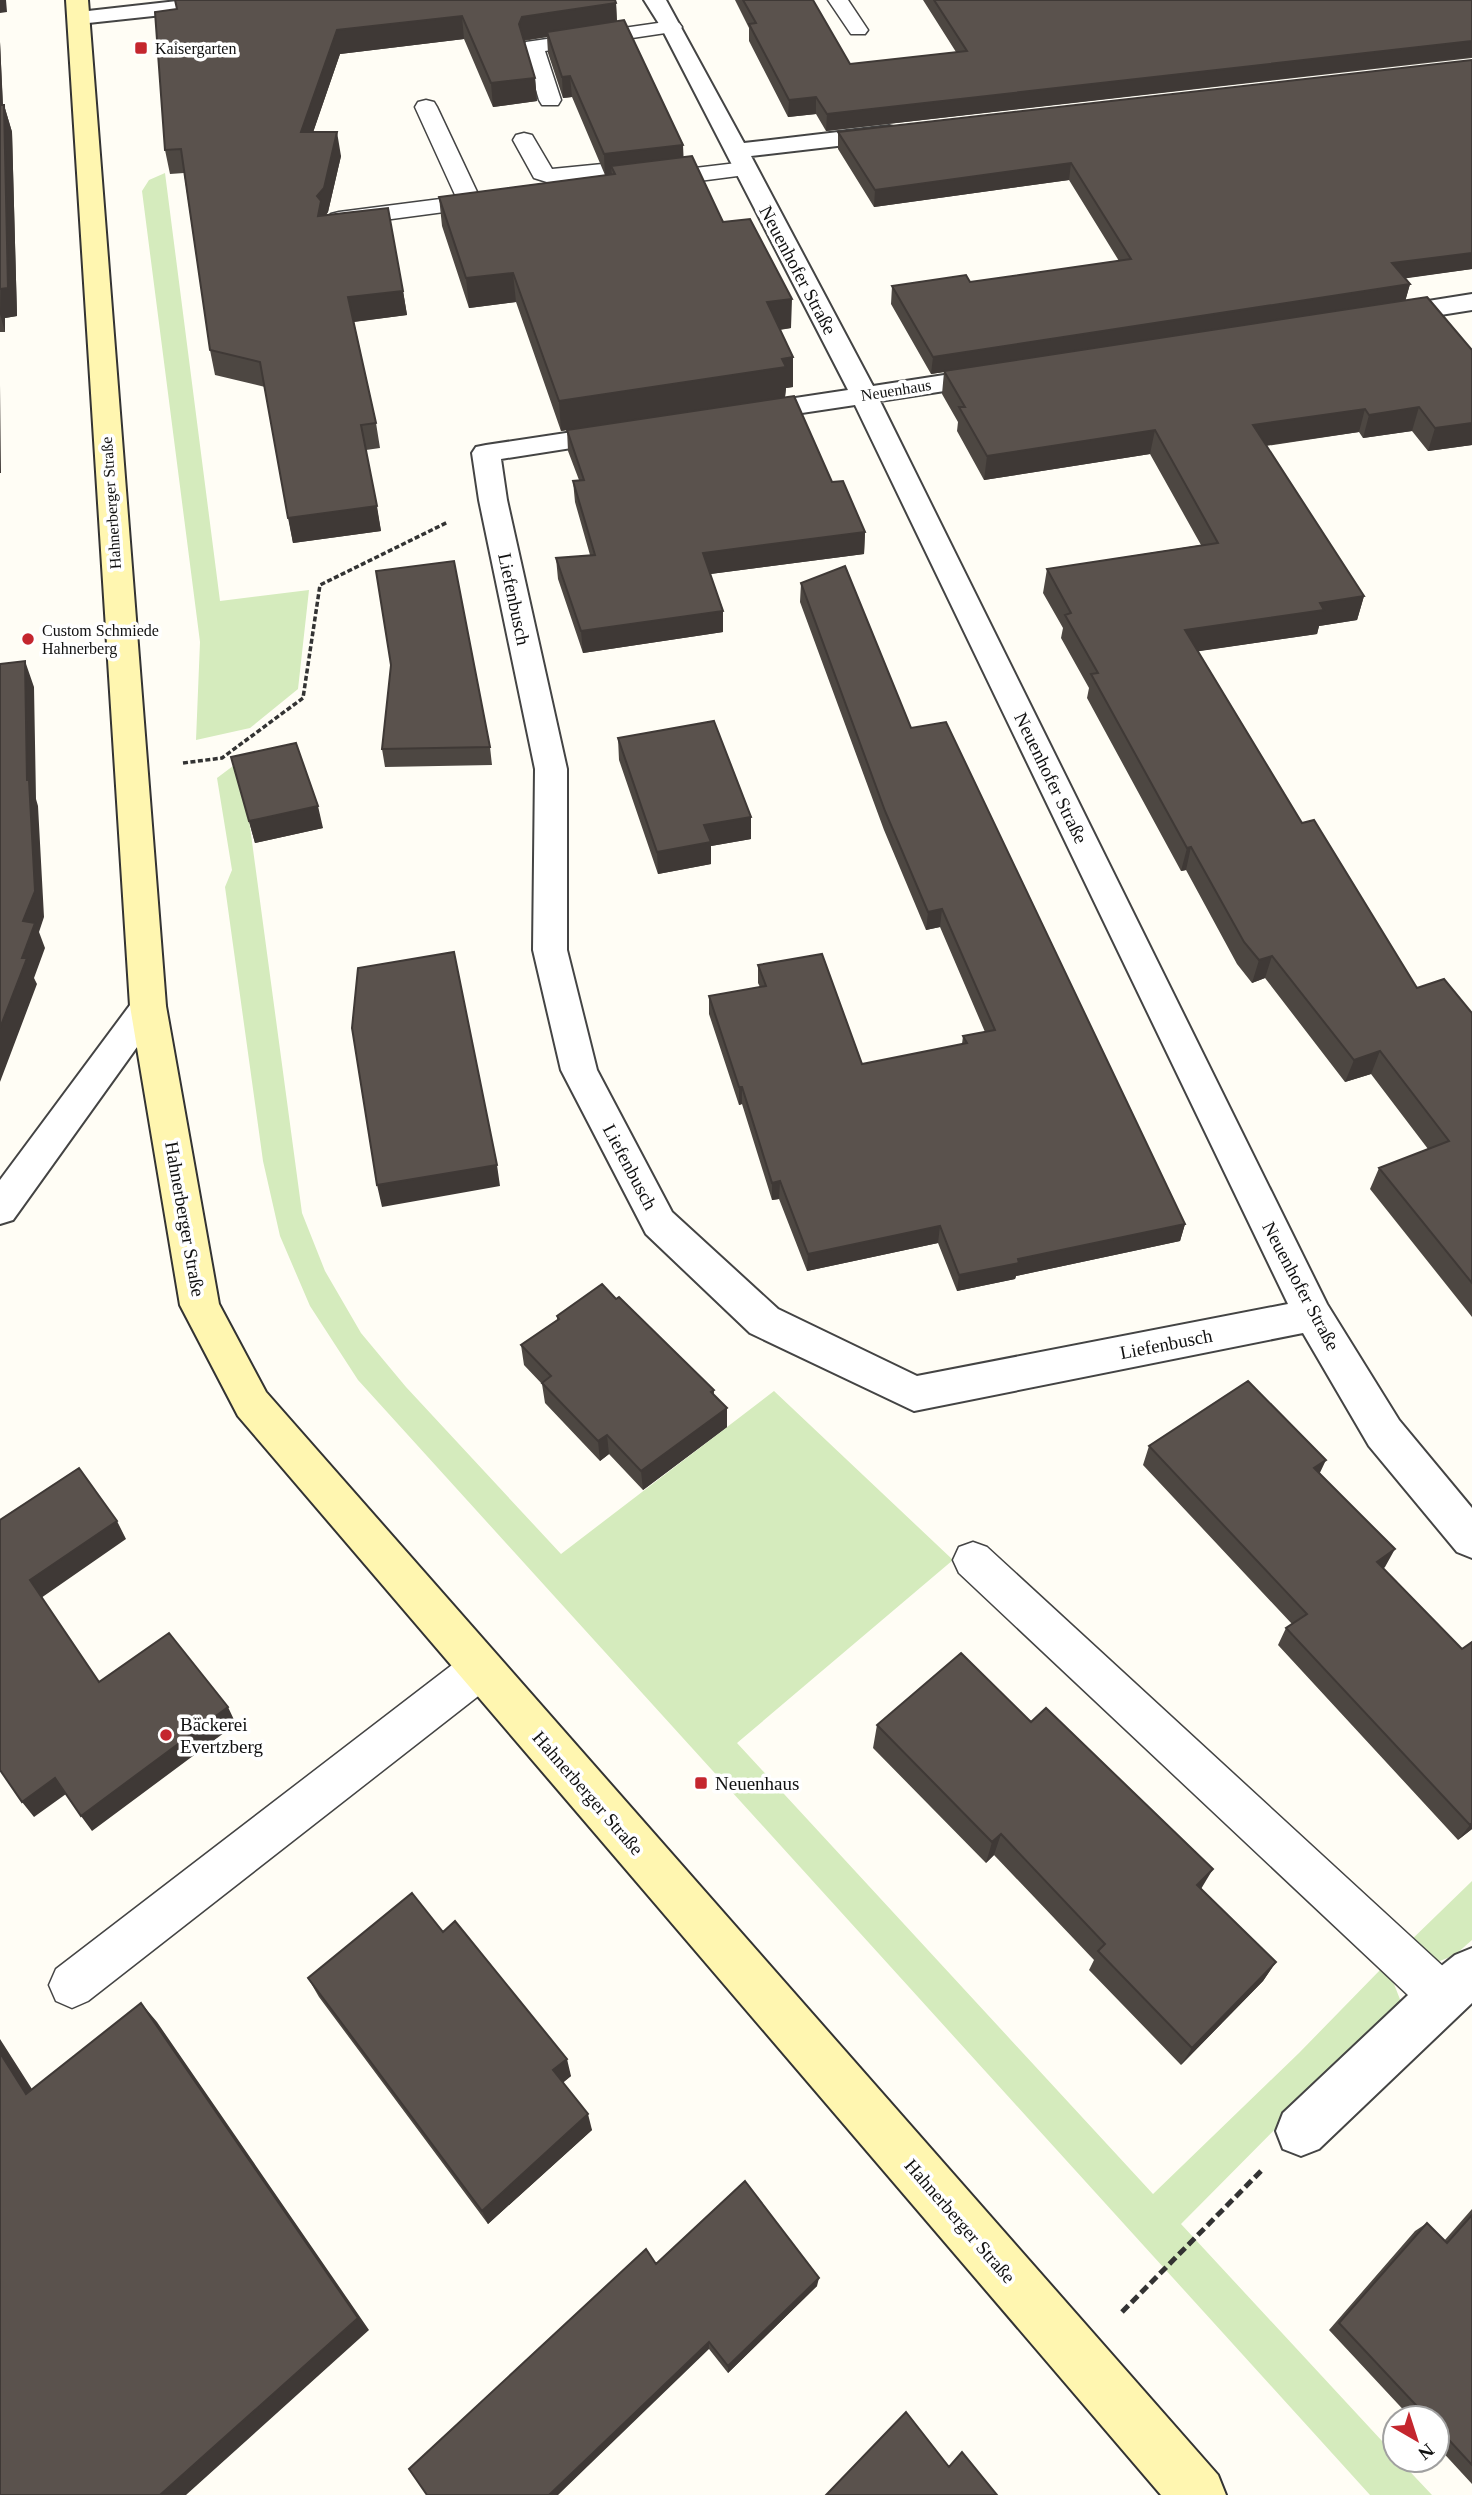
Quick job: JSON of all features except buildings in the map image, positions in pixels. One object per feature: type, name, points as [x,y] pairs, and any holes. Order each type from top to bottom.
[{"type":"main road","name":"Hahnerberger Straße","points":[[78,9],[148,1006],[200,1305],[252,1404],[1198,2495]]},
{"type":"street","points":[[78,9],[246,0]]},
{"type":"street","name":"Neuenhofer Straße","points":[[655,0],[672,27],[864,395],[1313,1315],[1384,1433],[1472,1539]]},
{"type":"street","points":[[739,159],[916,130]]},
{"type":"street","points":[[1365,318],[1472,302]]},
{"type":"street","name":"Neuenhaus","points":[[728,416],[1026,370]]},
{"type":"street","name":"Liefenbusch","points":[[646,429],[486,453],[493,500],[551,769],[550,950],[579,1070],[659,1223],[764,1321],[914,1394],[1313,1315]]},
{"type":"street","points":[[0,1209],[148,1006]]},
{"type":"street","points":[[1301,2131],[1457,1984]]},
{"type":"lane","points":[[838,0],[858,30]]},
{"type":"lane","points":[[550,100],[534,46],[672,27]]},
{"type":"lane","points":[[426,107],[470,202]]},
{"type":"lane","points":[[523,140],[542,173],[559,177],[739,159]]},
{"type":"lane","points":[[336,220],[470,202],[739,159]]},
{"type":"lane","points":[[973,1560],[1457,1984]]},
{"type":"lane","points":[[72,1985],[480,1669]]},
{"type":"path","points":[[130,770],[222,758],[303,698],[320,585],[493,500]]},
{"type":"path","points":[[1079,2357],[1301,2131]]},
{"type":"green space","points":[[165,173],[220,601],[309,590],[298,689],[250,728],[196,740],[200,642],[142,191],[149,180]]},
{"type":"green space","points":[[241,760],[302,1213],[325,1271],[361,1333],[406,1387],[561,1554],[774,1391],[953,1560],[737,1743],[1153,2194],[1299,2053],[1381,1969],[1394,1984],[1401,2002],[1181,2224],[1381,2440],[1381,2474],[1412,2474],[1432,2495],[1370,2495],[358,1380],[310,1306],[280,1236],[263,1161],[225,887],[232,870],[217,778]]},
{"type":"green space","points":[[1472,1881],[1472,1940],[1455,1955],[1430,1965],[1405,1946]]},
{"type":"place","name":"Kaisergarten","points":[[141,48]]},
{"type":"place","name":"Custom Schmiede Hahnerberg","points":[[28,639]]},
{"type":"place","name":"Bäckerei Evertzberg","points":[[166,1735]]},
{"type":"place","name":"Neuenhaus","points":[[701,1783]]}]
